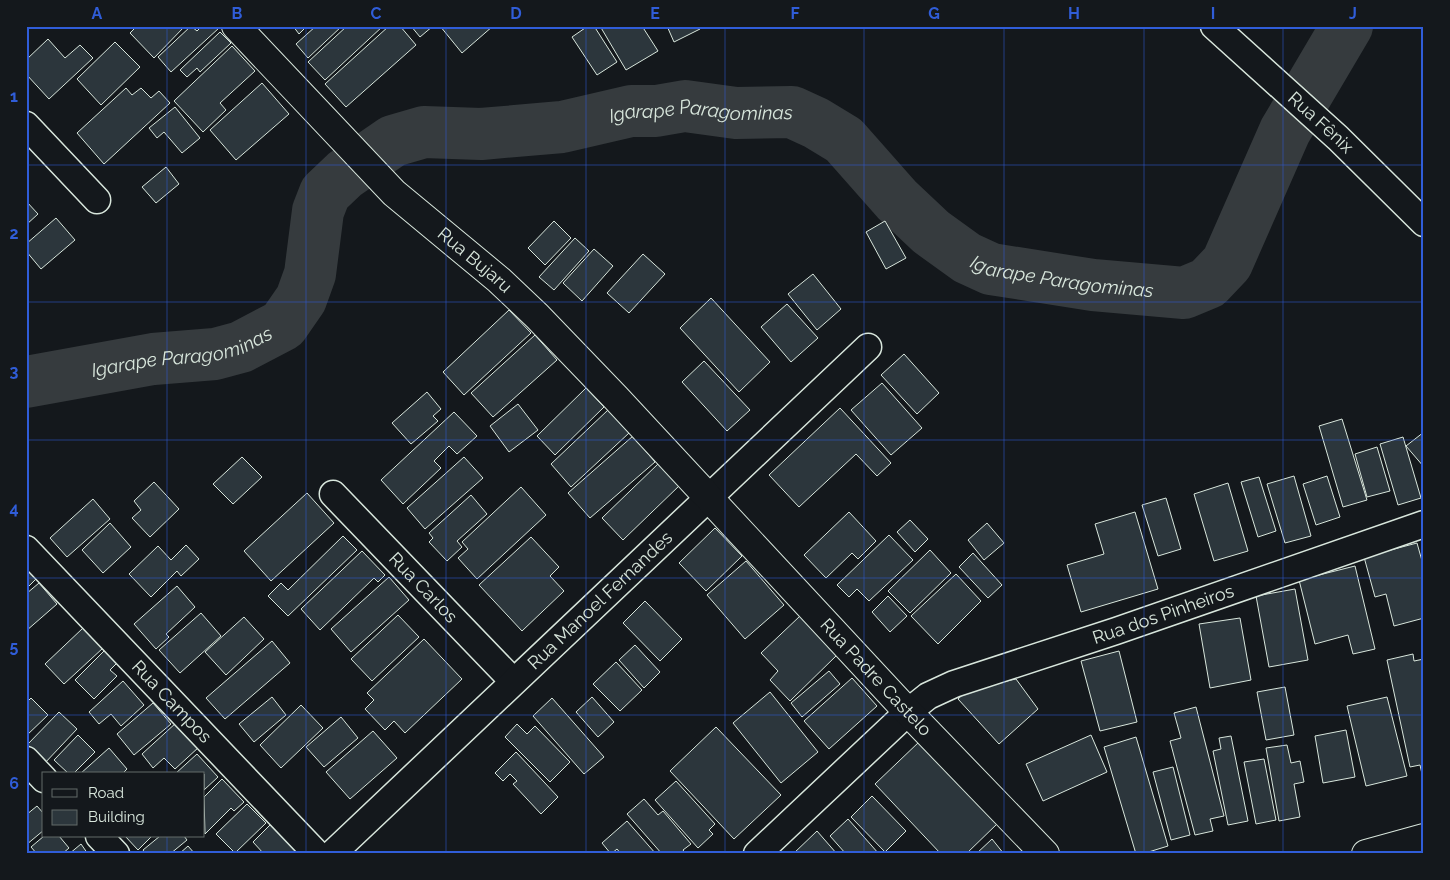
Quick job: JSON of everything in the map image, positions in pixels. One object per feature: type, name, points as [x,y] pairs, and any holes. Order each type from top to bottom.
[{"type":"street","name":"Rua Bujaru","points":[[236,26],[310,106],[394,192],[499,280],[537,316],[709,498]]},
{"type":"street","name":"Rua Fênix","points":[[1214,26],[1338,138],[1424,223]]},
{"type":"street","points":[[26,125],[97,200]]},
{"type":"street","name":"Rua Manoel Fernandes","points":[[332,854],[868,347]]},
{"type":"street","name":"Rua Carlos","points":[[333,494],[513,681]]},
{"type":"street","name":"Rua Padre Castelo","points":[[709,498],[908,712],[1045,854]]},
{"type":"street","name":"Rua dos Pinheiros","points":[[757,854],[908,712],[928,696],[954,684],[1116,631],[1424,524]]},
{"type":"street","name":"Rua Campos","points":[[26,549],[317,854]]},
{"type":"street","points":[[26,760],[42,777]]},
{"type":"street","points":[[101,838],[116,854]]},
{"type":"street","points":[[1366,854],[1424,838]]},
{"type":"building","points":[[137,26],[185,26],[154,58],[130,33]]},
{"type":"building","points":[[191,26],[197,31],[202,26],[219,28],[171,72],[158,57]]},
{"type":"building","points":[[293,26],[307,26],[299,34]]},
{"type":"building","points":[[316,26],[342,26],[308,58],[296,44]]},
{"type":"building","points":[[347,26],[383,26],[325,80],[308,62]]},
{"type":"building","points":[[389,26],[400,26],[416,45],[346,107],[325,84]]},
{"type":"building","points":[[411,26],[433,26],[420,37]]},
{"type":"building","points":[[440,26],[493,26],[462,53]]},
{"type":"building","points":[[588,26],[594,26],[617,62],[597,75],[572,37]]},
{"type":"building","points":[[600,26],[642,26],[658,51],[626,70]]},
{"type":"building","points":[[667,26],[698,26],[700,29],[674,42]]},
{"type":"building","points":[[220,32],[231,43],[200,72],[197,68],[187,77],[180,70]]},
{"type":"building","points":[[48,39],[65,58],[80,45],[93,58],[49,99],[26,74],[26,60]]},
{"type":"building","points":[[115,42],[140,67],[101,105],[77,79]]},
{"type":"building","points":[[232,46],[255,71],[220,103],[226,110],[203,132],[174,101]]},
{"type":"building","points":[[262,83],[289,114],[236,160],[210,130]]},
{"type":"building","points":[[126,88],[132,95],[141,88],[151,98],[159,91],[170,103],[104,164],[77,133]]},
{"type":"building","points":[[175,107],[200,138],[182,153],[164,132],[157,138],[149,128]]},
{"type":"building","points":[[166,167],[179,184],[156,203],[142,187]]},
{"type":"building","points":[[26,201],[38,214],[26,225]]},
{"type":"building","points":[[56,218],[75,240],[41,269],[26,251],[26,244]]},
{"type":"building","points":[[554,221],[571,238],[545,265],[528,248]]},
{"type":"building","points":[[885,221],[906,258],[886,269],[866,232]]},
{"type":"building","points":[[575,238],[589,251],[554,290],[539,277]]},
{"type":"building","points":[[594,249],[613,266],[582,301],[563,283]]},
{"type":"building","points":[[643,254],[665,274],[629,313],[607,293]]},
{"type":"building","points":[[813,274],[841,309],[817,330],[788,294]]},
{"type":"building","points":[[711,298],[770,362],[739,392],[680,328]]},
{"type":"building","points":[[787,304],[818,338],[791,362],[761,327]]},
{"type":"building","points":[[509,310],[531,333],[464,395],[443,372]]},
{"type":"building","points":[[535,335],[557,360],[493,417],[471,393]]},
{"type":"building","points":[[904,354],[939,393],[917,414],[881,375]]},
{"type":"building","points":[[704,361],[750,410],[727,431],[682,382]]},
{"type":"building","points":[[882,383],[922,428],[891,455],[851,410]]},
{"type":"building","points":[[586,388],[604,407],[555,455],[537,436]]},
{"type":"building","points":[[427,392],[441,409],[433,416],[438,421],[411,444],[392,423]]},
{"type":"building","points":[[518,404],[538,430],[509,452],[490,426]]},
{"type":"building","points":[[840,408],[891,463],[877,476],[856,454],[799,507],[769,475]]},
{"type":"building","points":[[608,410],[629,433],[571,487],[551,464]]},
{"type":"building","points":[[454,412],[477,436],[457,454],[449,446],[434,461],[441,468],[403,504],[381,480]]},
{"type":"building","points":[[1342,419],[1367,500],[1343,507],[1319,426]]},
{"type":"building","points":[[1424,432],[1424,467],[1406,446]]},
{"type":"building","points":[[633,436],[655,462],[590,518],[568,493]]},
{"type":"building","points":[[1403,437],[1421,498],[1398,505],[1380,444]]},
{"type":"building","points":[[1377,447],[1390,491],[1367,497],[1355,454]]},
{"type":"building","points":[[242,457],[262,477],[233,504],[213,484]]},
{"type":"building","points":[[464,457],[483,478],[425,529],[407,508]]},
{"type":"building","points":[[659,463],[680,485],[623,540],[602,518]]},
{"type":"building","points":[[1294,476],[1311,536],[1285,543],[1267,484]]},
{"type":"building","points":[[1327,476],[1340,517],[1316,525],[1303,484]]},
{"type":"building","points":[[1259,477],[1276,531],[1258,537],[1241,482]]},
{"type":"building","points":[[154,482],[179,509],[150,537],[132,518],[141,510],[134,501]]},
{"type":"building","points":[[1228,483],[1248,551],[1214,561],[1194,494]]},
{"type":"building","points":[[521,487],[546,515],[477,579],[458,558],[468,549],[462,542]]},
{"type":"building","points":[[307,493],[334,523],[271,581],[244,551]]},
{"type":"building","points":[[471,495],[487,514],[457,541],[462,547],[447,561],[429,542],[433,538],[429,533]]},
{"type":"building","points":[[1166,498],[1181,549],[1158,556],[1142,505]]},
{"type":"building","points":[[93,499],[110,519],[67,557],[50,538]]},
{"type":"building","points":[[849,512],[876,541],[858,559],[852,553],[826,578],[804,555]]},
{"type":"building","points":[[1135,512],[1158,589],[1081,612],[1067,565],[1104,554],[1095,524]]},
{"type":"building","points":[[910,520],[928,539],[915,552],[897,532]]},
{"type":"building","points":[[110,523],[131,547],[103,573],[82,550]]},
{"type":"building","points":[[987,523],[1004,543],[984,560],[968,540]]},
{"type":"building","points":[[715,528],[742,556],[706,591],[679,563]]},
{"type":"building","points":[[889,535],[913,560],[869,601],[857,589],[849,597],[837,585]]},
{"type":"building","points":[[343,536],[357,550],[288,616],[268,596],[281,583],[288,590]]},
{"type":"building","points":[[531,537],[559,567],[550,576],[564,591],[522,631],[479,585]]},
{"type":"building","points":[[1417,543],[1424,568],[1424,618],[1394,626],[1386,594],[1375,597],[1364,557]]},
{"type":"building","points":[[186,545],[199,559],[181,576],[177,571],[151,597],[129,574],[158,546],[171,560]]},
{"type":"building","points":[[930,550],[951,573],[910,613],[888,591]]},
{"type":"building","points":[[362,551],[385,575],[378,582],[374,578],[320,630],[301,609]]},
{"type":"building","points":[[973,553],[1002,585],[988,598],[959,567]]},
{"type":"building","points":[[746,561],[784,605],[745,639],[707,595]]},
{"type":"building","points":[[1355,566],[1375,649],[1353,654],[1348,635],[1315,644],[1299,580]]},
{"type":"building","points":[[26,569],[36,579],[26,589]]},
{"type":"building","points":[[956,574],[981,601],[938,644],[911,616]]},
{"type":"building","points":[[389,577],[409,600],[351,652],[331,629]]},
{"type":"building","points":[[39,583],[57,604],[26,631],[26,594]]},
{"type":"building","points":[[177,586],[195,607],[166,634],[169,637],[156,649],[134,624]]},
{"type":"building","points":[[1295,589],[1308,660],[1269,667],[1256,596]]},
{"type":"building","points":[[888,596],[907,616],[890,632],[872,612]]},
{"type":"building","points":[[645,601],[682,639],[660,661],[623,623]]},
{"type":"building","points":[[201,613],[221,636],[180,673],[159,650]]},
{"type":"building","points":[[398,615],[419,637],[372,681],[351,659]]},
{"type":"building","points":[[800,616],[837,655],[790,701],[770,680],[778,671],[761,653]]},
{"type":"building","points":[[244,617],[264,639],[226,675],[205,652]]},
{"type":"building","points":[[1240,618],[1251,680],[1210,688],[1199,624]]},
{"type":"building","points":[[83,628],[103,648],[64,684],[45,664]]},
{"type":"building","points":[[424,639],[462,679],[405,733],[394,721],[385,730],[365,709],[374,700],[367,693]]},
{"type":"building","points":[[272,641],[290,663],[225,719],[206,698]]},
{"type":"building","points":[[635,645],[660,672],[644,688],[619,660]]},
{"type":"building","points":[[106,649],[118,662],[110,670],[117,676],[94,699],[75,680]]},
{"type":"building","points":[[1119,651],[1137,722],[1100,731],[1081,661]]},
{"type":"building","points":[[1413,654],[1414,661],[1424,659],[1424,783],[1420,765],[1410,767],[1387,660]]},
{"type":"building","points":[[616,662],[642,690],[620,711],[593,684]]},
{"type":"building","points":[[829,671],[840,684],[802,717],[791,703]]},
{"type":"building","points":[[852,678],[877,706],[829,749],[804,721]]},
{"type":"building","points":[[1016,679],[1038,709],[999,744],[958,699],[969,689]]},
{"type":"building","points":[[123,681],[144,705],[121,726],[111,714],[99,724],[89,712]]},
{"type":"building","points":[[1285,687],[1294,735],[1266,740],[1257,692]]},
{"type":"building","points":[[770,692],[818,752],[781,783],[733,723]]},
{"type":"building","points":[[272,697],[286,715],[254,742],[239,724]]},
{"type":"building","points":[[592,697],[614,722],[598,737],[576,712]]},
{"type":"building","points":[[1387,697],[1407,776],[1366,786],[1347,706]]},
{"type":"building","points":[[31,698],[48,715],[26,736],[26,703]]},
{"type":"building","points":[[552,698],[604,757],[584,774],[533,716]]},
{"type":"building","points":[[153,703],[171,724],[134,755],[117,734]]},
{"type":"building","points":[[301,705],[323,728],[281,768],[260,745]]},
{"type":"building","points":[[1196,707],[1224,816],[1210,819],[1213,831],[1195,835],[1170,741],[1181,738],[1174,713]]},
{"type":"building","points":[[59,712],[77,729],[43,765],[26,746]]},
{"type":"building","points":[[341,717],[358,738],[324,767],[306,747]]},
{"type":"building","points":[[177,722],[199,747],[175,769],[164,758],[153,768],[142,754]]},
{"type":"building","points":[[517,724],[527,734],[535,726],[570,762],[550,782],[505,737]]},
{"type":"building","points":[[716,727],[781,795],[734,839],[670,771]]},
{"type":"building","points":[[1346,730],[1355,777],[1323,783],[1315,736]]},
{"type":"building","points":[[373,731],[397,758],[350,799],[326,772]]},
{"type":"building","points":[[78,735],[95,752],[75,772],[67,772],[54,760]]},
{"type":"building","points":[[1091,735],[1107,772],[1043,801],[1026,764]]},
{"type":"building","points":[[1231,736],[1248,821],[1228,825],[1213,751],[1221,749],[1219,738]]},
{"type":"building","points":[[1136,737],[1168,846],[1142,854],[1136,854],[1104,747]]},
{"type":"building","points":[[920,741],[998,823],[966,854],[941,854],[875,784]]},
{"type":"building","points":[[1287,745],[1291,763],[1300,761],[1304,782],[1294,784],[1300,817],[1279,821],[1266,748]]},
{"type":"building","points":[[109,748],[127,769],[124,772],[82,772]]},
{"type":"building","points":[[516,752],[558,797],[541,814],[513,784],[517,781],[510,774],[503,781],[495,773]]},
{"type":"building","points":[[197,754],[218,777],[205,789],[205,772],[177,772]]},
{"type":"building","points":[[1264,759],[1276,820],[1256,824],[1244,762]]},
{"type":"building","points":[[1173,767],[1190,835],[1171,840],[1153,772]]},
{"type":"building","points":[[222,779],[244,802],[234,811],[231,808],[205,834],[205,796]]},
{"type":"building","points":[[676,781],[715,824],[709,830],[713,834],[698,848],[655,800]]},
{"type":"building","points":[[872,796],[906,831],[885,852],[851,817]]},
{"type":"building","points":[[644,799],[658,815],[663,811],[691,844],[683,850],[686,854],[662,854],[627,814]]},
{"type":"building","points":[[247,804],[266,823],[235,853],[216,834]]},
{"type":"building","points":[[37,806],[42,812],[42,832],[26,845],[26,815]]},
{"type":"building","points":[[848,819],[879,854],[846,854],[830,836]]},
{"type":"building","points":[[627,821],[656,854],[621,854],[617,849],[611,854],[602,843]]},
{"type":"building","points":[[270,825],[296,851],[294,854],[264,854],[253,842]]},
{"type":"building","points":[[817,831],[837,854],[793,854]]},
{"type":"building","points":[[42,838],[61,838],[69,848],[62,854],[37,854],[31,847]]},
{"type":"building","points":[[127,838],[150,838],[138,850]]},
{"type":"building","points":[[158,838],[186,838],[187,840],[170,854],[146,854],[143,850]]},
{"type":"building","points":[[992,839],[1004,854],[976,854]]},
{"type":"building","points":[[81,844],[88,854],[69,854]]},
{"type":"building","points":[[188,846],[195,854],[179,854]]},
{"type":"waterway","name":"Igarape Paragominas","points":[[26,382],[153,359],[215,354],[241,347],[283,325],[301,299],[310,274],[318,211],[325,193],[345,174],[393,141],[424,132],[481,134],[562,127],[631,111],[656,111],[685,106],[736,113],[792,112],[816,123],[844,140],[897,200],[931,232],[967,258],[991,269],[1093,285],[1184,293],[1208,283],[1227,263],[1285,131],[1347,26]]}]
